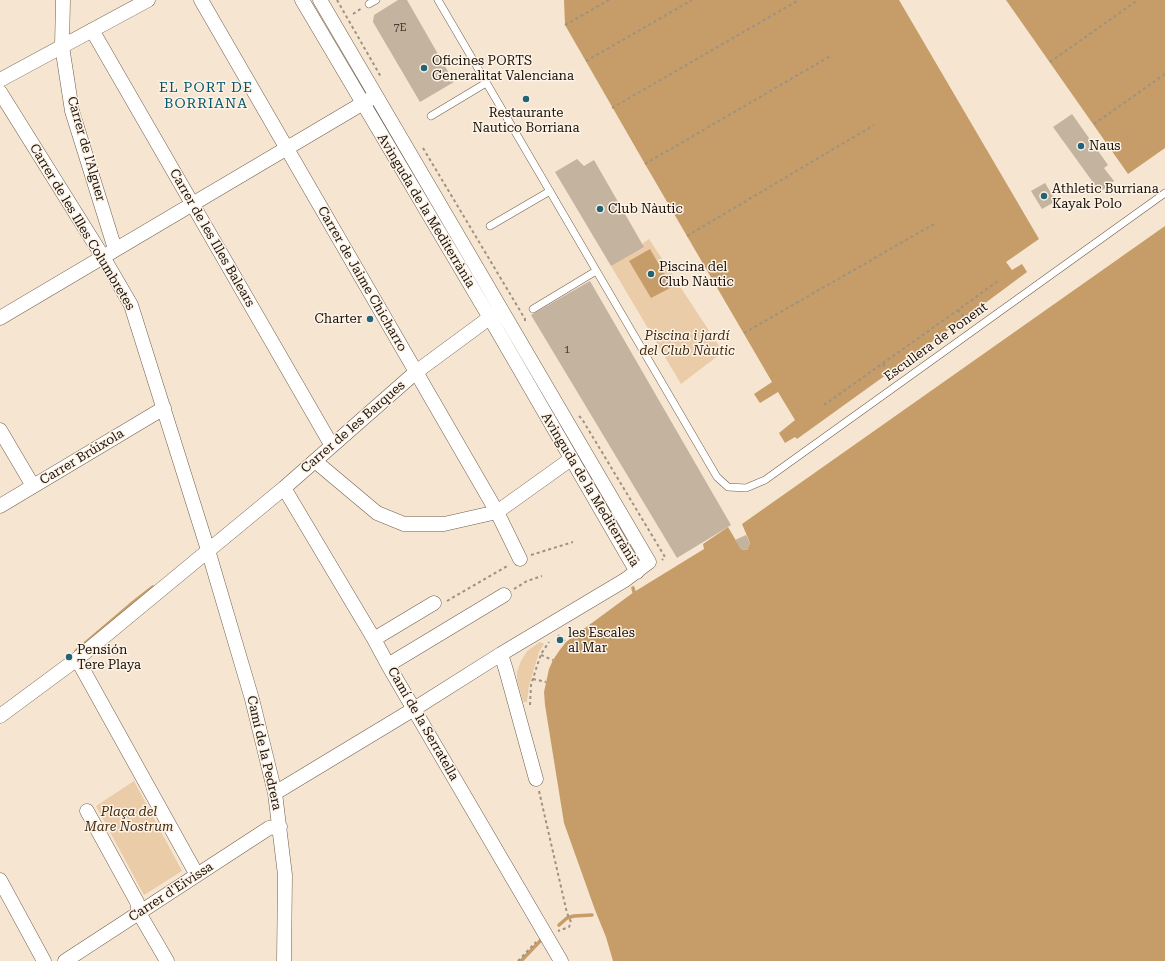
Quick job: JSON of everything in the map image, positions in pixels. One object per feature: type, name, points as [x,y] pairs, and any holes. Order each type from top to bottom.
[{"type":"street","name":"Carrer de l'Alguer","points":[[63,0],[62,46],[72,110],[115,250]]},
{"type":"street","points":[[0,80],[148,0]]},
{"type":"street","name":"Carrer de Jaime Chicharro","points":[[201,0],[498,512],[520,559]]},
{"type":"street","name":"Avinguda de la Mediterrània","points":[[302,0],[490,318],[637,572],[649,562],[320,0]]},
{"type":"street","name":"Carrer de les Illes Balears","points":[[92,30],[332,446]]},
{"type":"street","name":"Carrer de les Illes Columbretes","points":[[0,92],[103,257],[131,305],[208,550]]},
{"type":"street","points":[[0,318],[376,95]]},
{"type":"street","name":"Carrer de les Barques","points":[[0,716],[77,659],[284,488],[416,372],[502,309]]},
{"type":"street","name":"Carrer Brúixola","points":[[0,506],[164,408]]},
{"type":"street","points":[[0,430],[33,486]]},
{"type":"street","points":[[315,461],[377,513],[404,524],[444,524],[498,512],[571,459]]},
{"type":"street","name":"Camí de la Serratella","points":[[284,488],[374,639],[561,961]]},
{"type":"street","name":"Camí de la Pedrera","points":[[208,550],[252,699],[275,792],[285,875],[284,961]]},
{"type":"street","points":[[275,792],[414,709],[501,654],[637,572]]},
{"type":"street","points":[[388,665],[504,595]]},
{"type":"street","points":[[374,639],[434,603]]},
{"type":"street","points":[[501,654],[536,779]]},
{"type":"street","points":[[77,659],[197,875]]},
{"type":"street","points":[[87,812],[138,902],[139,912],[167,961]]},
{"type":"street","name":"Carrer d'Eivissa","points":[[65,961],[269,828],[280,827]]},
{"type":"street","points":[[0,880],[44,961]]},
{"type":"lane","points":[[369,4],[376,0]]},
{"type":"lane","points":[[438,0],[596,271],[533,309]]},
{"type":"lane","points":[[431,116],[486,83]]},
{"type":"lane","points":[[490,226],[550,191]]},
{"type":"lane","name":"Escullera de Ponent","points":[[596,271],[717,477],[728,487],[746,488],[765,480],[1165,193]]},
{"type":"path","points":[[565,26],[609,0]]},
{"type":"path","points":[[586,61],[692,0]]},
{"type":"path","points":[[612,108],[799,0]]},
{"type":"path","points":[[1050,62],[1138,0]]},
{"type":"path","points":[[644,164],[832,55]]},
{"type":"path","points":[[1094,124],[1165,74]]},
{"type":"path","points":[[687,236],[874,125]]},
{"type":"path","points":[[744,333],[934,224]]},
{"type":"path","points":[[824,405],[999,280]]},
{"type":"path","points":[[958,310],[965,318]]},
{"type":"path","points":[[883,364],[889,373]]},
{"type":"path","points":[[434,603],[437,606],[520,559],[573,542]]},
{"type":"path","points":[[504,595],[527,581],[542,576]]},
{"type":"path","points":[[559,630],[555,633],[566,642]]},
{"type":"path","points":[[531,709],[530,694],[533,679],[541,654],[550,640]]},
{"type":"path","points":[[541,654],[553,660]]},
{"type":"path","points":[[533,679],[546,682]]},
{"type":"path","points":[[518,961],[539,939],[569,926],[571,922],[567,913],[536,779]]},
{"type":"green space","name":"Piscina i jardí del Club Nàutic","points":[[649,239],[723,352],[681,384],[611,266]]},
{"type":"green space","points":[[540,642],[544,644],[539,652],[529,686],[527,702],[523,702],[517,679],[517,672],[527,651]]},
{"type":"green space","name":"Plaça del Mare Nostrum","points":[[134,781],[182,871],[144,895],[96,806]]},
{"type":"shaded area","points":[[564,0],[899,0],[1039,239],[1006,262],[1012,270],[1022,264],[1027,272],[797,439],[795,437],[785,443],[779,433],[795,420],[778,392],[760,403],[754,394],[772,382],[565,25]]},
{"type":"shaded area","points":[[1006,0],[1165,0],[1165,148],[1128,174]]},
{"type":"shaded area","points":[[1165,226],[1165,961],[613,961],[606,937],[564,823],[544,692],[549,669],[559,651],[566,642],[634,592],[704,549],[703,544],[728,527],[741,549],[747,550],[750,543],[742,524]]},
{"type":"shaded area","name":"Piscina del Club Nàutic","points":[[650,249],[672,287],[651,298],[629,261]]},
{"type":"building","points":[[398,0],[407,0],[454,82],[420,102],[373,22],[374,15]]},
{"type":"building","name":"Naus","points":[[1072,114],[1108,165],[1104,168],[1114,181],[1100,192],[1053,127]]},
{"type":"building","name":"Club Nàutic","points":[[577,159],[584,166],[594,160],[644,247],[611,266],[555,172]]},
{"type":"building","name":"Athletic Burriana Kayak Polo","points":[[1045,183],[1056,201],[1042,209],[1031,191]]},
{"type":"building","points":[[590,281],[731,525],[677,558],[531,315]]},
{"type":"building","points":[[746,535],[750,543],[747,550],[741,549],[735,540]]},
{"type":"waterway","points":[[76,651],[153,587]]},
{"type":"waterway","points":[[633,588],[634,592]]},
{"type":"waterway","points":[[559,925],[567,918],[592,915]]},
{"type":"waterway","points":[[521,961],[541,940]]},
{"type":"place","name":"Oficines PORTS Generalitat Valenciana","points":[[424,68]]},
{"type":"place","name":"Restaurante Nautico Borriana","points":[[526,99]]},
{"type":"place","name":"Naus","points":[[1081,146]]},
{"type":"place","name":"Athletic Burriana Kayak Polo","points":[[1044,196]]},
{"type":"place","name":"Club Nàutic","points":[[600,209]]},
{"type":"place","name":"Piscina del Club Nàutic","points":[[651,274]]},
{"type":"place","name":"Charter","points":[[370,319]]},
{"type":"place","name":"les Escales al Mar","points":[[560,640]]},
{"type":"place","name":"Pensión Tere Playa","points":[[69,657]]},
{"type":"district","name":"EL PORT DE BORRIANA","points":[[206,96]]}]
